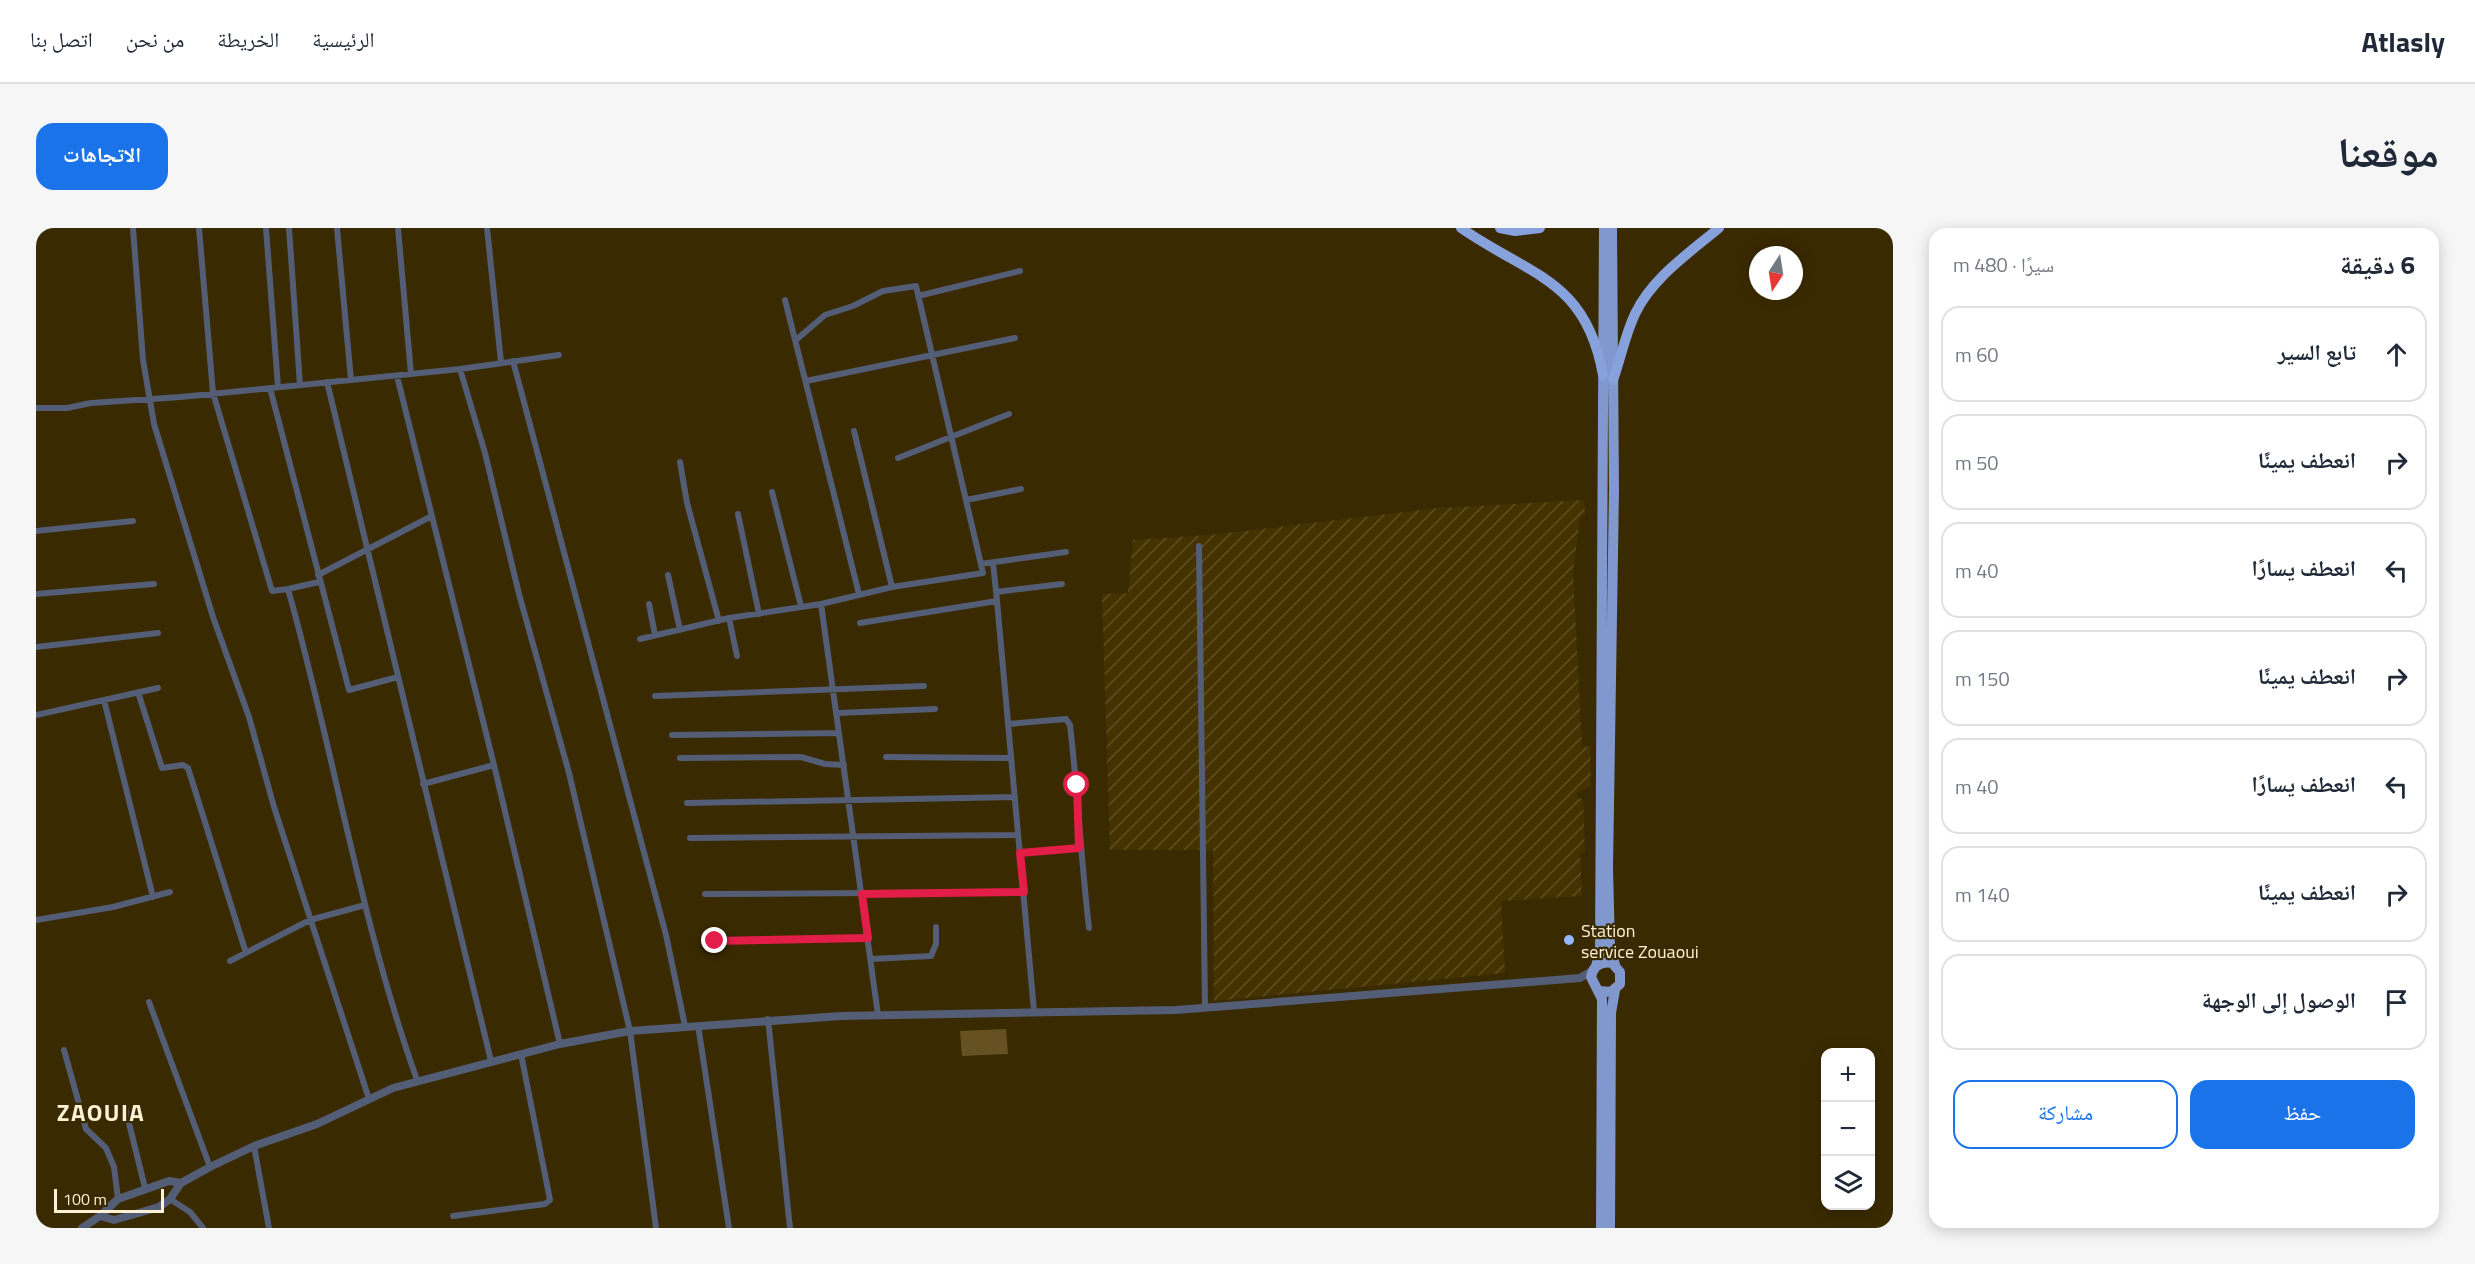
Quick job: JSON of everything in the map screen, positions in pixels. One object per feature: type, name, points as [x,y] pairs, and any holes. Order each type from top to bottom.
[{"type":"highway","points":[[1461,228],[1529,267],[1571,300],[1589,325],[1608,377]]},
{"type":"highway","points":[[1500,228],[1515,231],[1540,228]]},
{"type":"highway","points":[[1604,228],[1608,377],[1608,868],[1610,948],[1621,980],[1614,990],[1611,1013],[1610,1228]]},
{"type":"highway","points":[[1601,1228],[1602,999],[1596,988],[1595,968],[1600,952],[1612,228]]},
{"type":"highway","points":[[1608,377],[1646,296],[1658,281],[1719,228]]},
{"type":"highway","points":[[1595,968],[1603,963],[1615,965]]},
{"type":"highway","points":[[1596,988],[1607,993],[1614,990]]},
{"type":"street","points":[[134,228],[143,360],[154,424],[213,617],[249,717],[274,807],[369,1099]]},
{"type":"street","points":[[200,228],[213,393],[272,591],[288,589],[318,578],[430,517]]},
{"type":"street","points":[[266,228],[274,388],[318,578],[349,690],[398,677]]},
{"type":"street","points":[[289,228],[300,385]]},
{"type":"street","points":[[337,228],[351,380]]},
{"type":"street","points":[[398,228],[411,374]]},
{"type":"street","points":[[487,228],[501,362]]},
{"type":"street","points":[[918,296],[1020,271]]},
{"type":"street","points":[[796,340],[825,315],[854,306],[883,291],[916,286],[983,573]]},
{"type":"street","points":[[785,300],[859,594]]},
{"type":"street","points":[[806,381],[1015,338]]},
{"type":"street","points":[[36,408],[67,408],[91,403],[274,388],[460,369],[559,355]]},
{"type":"street","points":[[513,361],[663,924],[685,1026]]},
{"type":"street","points":[[460,369],[486,453],[519,594],[569,773],[630,1032],[656,1228]]},
{"type":"street","points":[[397,375],[430,517],[494,765],[560,1044]]},
{"type":"street","points":[[327,382],[491,1061]]},
{"type":"street","points":[[898,458],[952,439],[1009,414]]},
{"type":"street","points":[[854,431],[892,587]]},
{"type":"street","points":[[680,462],[687,503],[719,621]]},
{"type":"street","points":[[966,500],[1022,489]]},
{"type":"street","points":[[772,492],[801,606]]},
{"type":"street","points":[[738,514],[759,614]]},
{"type":"street","points":[[36,531],[133,521]]},
{"type":"street","points":[[1199,546],[1205,1008]]},
{"type":"street","points":[[981,564],[1066,552]]},
{"type":"street","points":[[993,563],[1034,1011]]},
{"type":"street","points":[[640,639],[729,618],[821,604],[892,587],[994,571]]},
{"type":"street","points":[[668,575],[680,630]]},
{"type":"street","points":[[36,594],[154,584]]},
{"type":"street","points":[[996,592],[1062,584]]},
{"type":"street","points":[[288,589],[314,678],[365,905],[394,1017],[417,1080]]},
{"type":"street","points":[[860,623],[997,601]]},
{"type":"street","points":[[649,604],[655,635]]},
{"type":"street","points":[[821,604],[835,689],[878,1015]]},
{"type":"street","points":[[729,618],[737,656]]},
{"type":"street","points":[[36,647],[158,633]]},
{"type":"street","points":[[656,696],[924,686]]},
{"type":"street","points":[[36,715],[158,688]]},
{"type":"street","points":[[138,692],[162,768],[183,765],[188,768],[246,953]]},
{"type":"street","points":[[104,700],[153,897]]},
{"type":"street","points":[[838,713],[935,710]]},
{"type":"street","points":[[1008,724],[1066,719],[1070,725],[1077,785],[1079,848],[1089,928]]},
{"type":"street","points":[[672,735],[839,733]]},
{"type":"street","points":[[680,758],[801,757],[817,763],[844,765]]},
{"type":"street","points":[[886,757],[1011,758]]},
{"type":"street","points":[[423,784],[494,765]]},
{"type":"street","points":[[687,803],[1015,796]]},
{"type":"street","points":[[690,838],[1018,836]]},
{"type":"street","points":[[1020,853],[1079,848]]},
{"type":"street","points":[[36,920],[113,907],[170,892]]},
{"type":"street","points":[[705,894],[1024,892]]},
{"type":"street","points":[[230,961],[310,920],[365,905]]},
{"type":"street","points":[[871,959],[931,956],[936,944],[936,927]]},
{"type":"street","points":[[715,941],[868,938]]},
{"type":"street","points":[[100,1216],[116,1224],[143,1213],[170,1199],[181,1183],[210,1167],[254,1146],[317,1124],[369,1099],[417,1080],[560,1044],[630,1032],[768,1019],[1205,1008],[1580,978],[1595,968]]},
{"type":"street","points":[[1580,978],[1596,988]]},
{"type":"street","points":[[149,1002],[210,1167]]},
{"type":"street","points":[[768,1019],[790,1228]]},
{"type":"street","points":[[698,1024],[729,1228]]},
{"type":"street","points":[[64,1050],[86,1129],[106,1148],[114,1167],[118,1199]]},
{"type":"street","points":[[453,1216],[545,1204],[550,1200],[521,1054]]},
{"type":"street","points":[[125,1107],[145,1188]]},
{"type":"street","points":[[254,1146],[269,1228]]},
{"type":"street","points":[[82,1228],[100,1216],[118,1199],[169,1181],[181,1183]]},
{"type":"street","points":[[170,1199],[190,1212],[203,1228]]},
{"type":"shaded area","points":[[1584,500],[1585,515],[1580,516],[1573,573],[1582,746],[1590,747],[1591,786],[1577,793],[1577,798],[1583,799],[1585,852],[1580,853],[1582,896],[1501,901],[1505,973],[1214,1001],[1213,850],[1110,850],[1102,594],[1128,593],[1133,540],[1210,535],[1439,508]]},
{"type":"shaded area","points":[[1006,1029],[1008,1054],[962,1056],[960,1031]]},
{"type":"place","name":"Station service Zouaoui","points":[[1569,940]]},
{"type":"district","name":"ZAOUIA","points":[[101,1112]]},
{"type":"route","points":[[715,941],[868,938],[862,894],[1024,892],[1020,853],[1079,848],[1077,785]]}]
